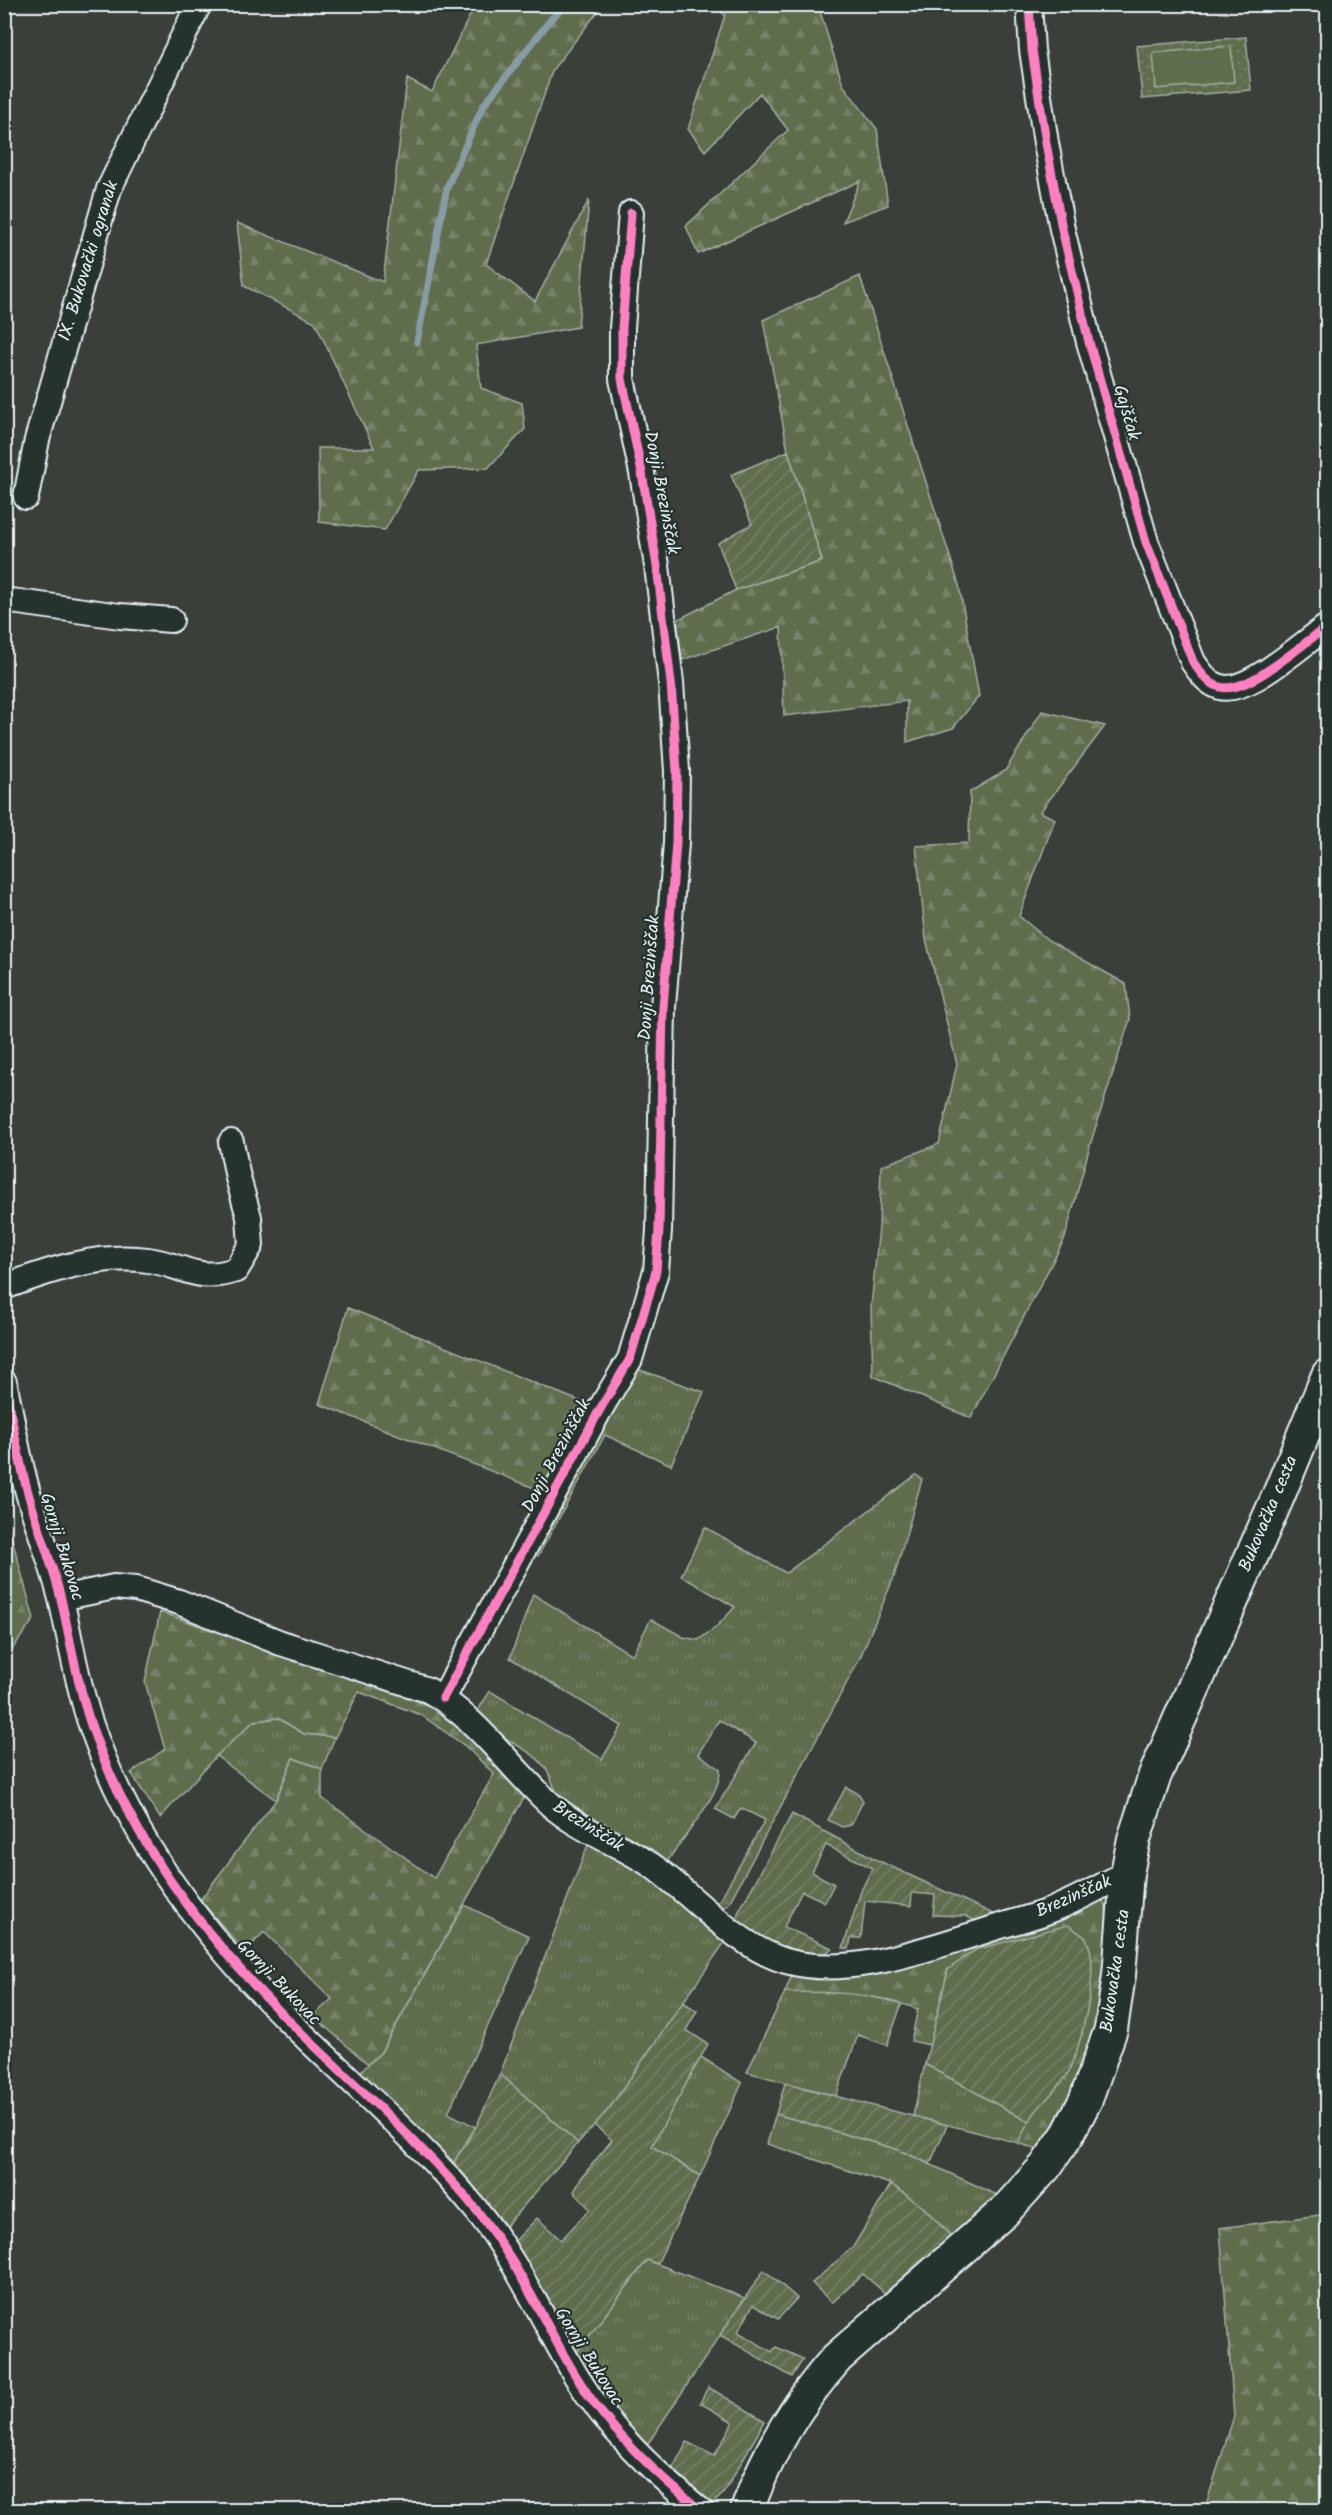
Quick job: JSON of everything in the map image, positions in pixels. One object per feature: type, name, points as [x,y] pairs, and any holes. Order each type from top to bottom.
[{"type":"main road","name":"Bukovačka cesta","points":[[747,2511],[757,2482],[786,2425],[817,2381],[837,2358],[880,2319],[1004,2212],[1045,2167],[1068,2134],[1086,2099],[1111,2030],[1119,1975],[1127,1873],[1134,1839],[1155,1775],[1277,1498],[1328,1375]]},
{"type":"street","name":"IX. Bukovački ogranak","points":[[26,497],[37,440],[108,189],[199,4]]},
{"type":"street","name":"Gajščak","points":[[1029,4],[1032,50],[1046,143],[1062,229],[1089,342],[1146,542],[1193,662],[1212,683],[1221,687],[1234,688],[1255,678],[1328,626]]},
{"type":"street","name":"Donji Brezinščak","points":[[443,1698],[599,1411],[630,1359],[656,1271],[659,1230],[663,1007],[676,843],[677,771],[671,683],[657,566],[642,473],[622,379],[622,339],[631,213]]},
{"type":"street","points":[[4,600],[120,616],[171,620]]},
{"type":"street","points":[[4,1287],[49,1270],[101,1259],[148,1260],[196,1275],[217,1276],[236,1270],[251,1245],[249,1216],[231,1142]]},
{"type":"street","name":"Gornji Bukovac","points":[[4,1382],[26,1487],[61,1598],[76,1673],[90,1723],[110,1776],[145,1842],[170,1882],[205,1928],[260,1992],[416,2141],[449,2177],[508,2254],[576,2376],[612,2427],[655,2472],[700,2511]]},
{"type":"street","name":"Brezinščak","points":[[61,1598],[114,1587],[136,1589],[179,1602],[281,1643],[428,1690],[443,1698],[469,1719],[549,1803],[564,1815],[651,1865],[737,1935],[785,1961],[812,1966],[862,1964],[929,1948],[1053,1910],[1127,1873]]},
{"type":"green space","points":[[475,5],[603,5],[553,69],[486,264],[535,301],[589,200],[578,327],[476,345],[481,388],[522,403],[525,429],[488,468],[419,470],[385,530],[319,522],[318,448],[374,448],[315,322],[244,286],[237,223],[383,282],[407,79],[432,92]]},
{"type":"green space","points":[[711,5],[818,5],[843,85],[877,129],[888,205],[843,222],[860,181],[698,254],[686,226],[788,130],[760,93],[705,151],[688,129],[725,15]]},
{"type":"green space","points":[[1246,37],[1251,90],[1142,99],[1137,46]]},
{"type":"green space","points":[[1231,46],[1234,82],[1156,89],[1153,53]]},
{"type":"green space","points":[[860,276],[959,585],[979,696],[953,728],[907,742],[907,701],[784,716],[781,627],[682,660],[677,620],[736,590],[822,561],[788,451],[763,320]]},
{"type":"green space","points":[[788,451],[822,561],[736,590],[718,543],[752,524],[731,475]]},
{"type":"green space","points":[[1042,711],[1105,726],[1040,812],[1055,819],[1019,916],[1048,940],[1126,984],[1130,1019],[1090,1145],[1065,1238],[971,1418],[873,1376],[871,1307],[879,1227],[881,1166],[939,1144],[957,1064],[926,939],[916,846],[969,843],[970,792],[1005,771]]},
{"type":"green space","points":[[348,1308],[584,1403],[542,1491],[319,1404]]},
{"type":"green space","points":[[637,1369],[704,1392],[671,1465],[605,1435],[538,1556],[532,1552]]},
{"type":"green space","points":[[916,1475],[922,1479],[894,1577],[859,1660],[728,1905],[724,1907],[717,1905],[765,1820],[741,1808],[734,1819],[715,1809],[756,1743],[719,1720],[698,1754],[720,1769],[719,1780],[699,1817],[665,1865],[564,1803],[539,1761],[475,1715],[490,1691],[602,1759],[622,1726],[510,1658],[533,1594],[632,1655],[651,1619],[683,1637],[698,1640],[715,1628],[735,1607],[681,1576],[705,1527],[786,1573]]},
{"type":"green space","points":[[5,1513],[34,1619],[4,1659]]},
{"type":"green space","points":[[160,1612],[428,1705],[473,1737],[526,1794],[381,2052],[368,2064],[313,2016],[332,1999],[264,1932],[245,1952],[200,1900],[276,1800],[293,1758],[322,1769],[322,1798],[434,1878],[494,1774],[465,1746],[421,1715],[359,1692],[335,1737],[304,1734],[278,1718],[254,1721],[216,1756],[160,1818],[131,1773],[165,1749],[145,1682]]},
{"type":"green space","points":[[278,1718],[304,1734],[335,1737],[322,1769],[293,1758],[276,1800],[216,1756],[254,1721]]},
{"type":"green space","points":[[846,1787],[859,1794],[863,1801],[851,1825],[842,1827],[828,1820]]},
{"type":"green space","points":[[792,1814],[877,1860],[1000,1917],[977,1922],[966,1916],[933,1915],[935,1895],[912,1893],[911,1906],[865,1901],[861,1938],[851,1938],[849,1949],[843,1948],[861,1891],[872,1868],[826,1845],[812,1872],[834,1884],[825,1902],[802,1891],[784,1927],[832,1948],[821,1957],[778,1948],[741,1925],[737,1920],[738,1913]]},
{"type":"green space","points":[[589,1842],[642,1868],[727,1939],[609,2109],[578,2143],[500,2074]]},
{"type":"green space","points":[[1100,1897],[1106,1905],[1108,1926],[1103,2011],[1073,2099],[1042,2151],[1018,2143],[1035,2109],[1068,2073],[948,1970],[930,2045],[911,2041],[918,2009],[868,1996],[785,1992],[794,1970]]},
{"type":"green space","points":[[464,1905],[529,1936],[448,2113],[476,2127],[454,2162],[359,2073],[381,2052]]},
{"type":"green space","points":[[1068,1925],[1085,1937],[1090,1951],[1092,1967],[1088,2005],[1079,2043],[1069,2071],[1029,2122],[925,2064],[948,1970],[975,1950]]},
{"type":"green space","points":[[785,1992],[848,1992],[902,2003],[887,2045],[858,2035],[836,2096],[747,2072]]},
{"type":"green space","points":[[683,2002],[697,2011],[686,2030],[708,2044],[652,2146],[700,2176],[657,2264],[647,2260],[577,2352],[513,2243],[537,2218],[561,2240],[590,2209],[574,2192],[582,2177],[612,2140],[594,2125],[609,2109]]},
{"type":"green space","points":[[701,2057],[742,2083],[700,2176],[651,2146]]},
{"type":"green space","points":[[925,2064],[1029,2122],[1018,2143],[913,2116]]},
{"type":"green space","points":[[500,2074],[578,2143],[506,2226],[454,2162],[476,2127]]},
{"type":"green space","points":[[785,2083],[947,2125],[930,2164],[899,2150],[776,2114]]},
{"type":"green space","points":[[776,2114],[899,2150],[997,2195],[952,2237],[924,2208],[890,2184],[767,2144]]},
{"type":"green space","points":[[891,2184],[924,2208],[952,2237],[886,2294],[863,2274],[832,2303],[812,2283],[853,2247]]},
{"type":"green space","points":[[1327,2214],[1327,2510],[1191,2510],[1205,2508],[1234,2416],[1220,2228]]},
{"type":"green space","points":[[647,2260],[745,2298],[645,2448],[589,2376],[577,2352]]},
{"type":"green space","points":[[764,2270],[797,2298],[778,2319],[753,2305],[738,2332],[772,2352],[776,2347],[803,2359],[792,2377],[720,2335]]},
{"type":"green space","points":[[708,2387],[765,2421],[723,2494],[713,2503],[671,2471],[687,2442],[714,2456],[733,2422],[700,2403]]},
{"type":"waterway","points":[[417,342],[447,187],[483,106],[552,18],[567,4]]},
{"type":"cycle path","points":[[1029,4],[1032,50],[1046,143],[1062,229],[1089,342],[1146,542],[1193,662],[1211,683],[1220,687],[1232,687],[1245,683],[1276,666],[1328,626]]},
{"type":"cycle path","points":[[443,1698],[599,1411],[630,1359],[656,1271],[659,1230],[663,1007],[676,843],[677,771],[671,683],[657,566],[642,473],[622,379],[622,328],[631,213]]},
{"type":"cycle path","points":[[4,1382],[23,1476],[57,1585],[86,1710],[117,1789],[149,1848],[187,1904],[230,1958],[291,2023],[387,2114],[449,2178],[478,2212],[506,2251],[576,2376],[602,2414],[632,2448],[700,2510]]}]
